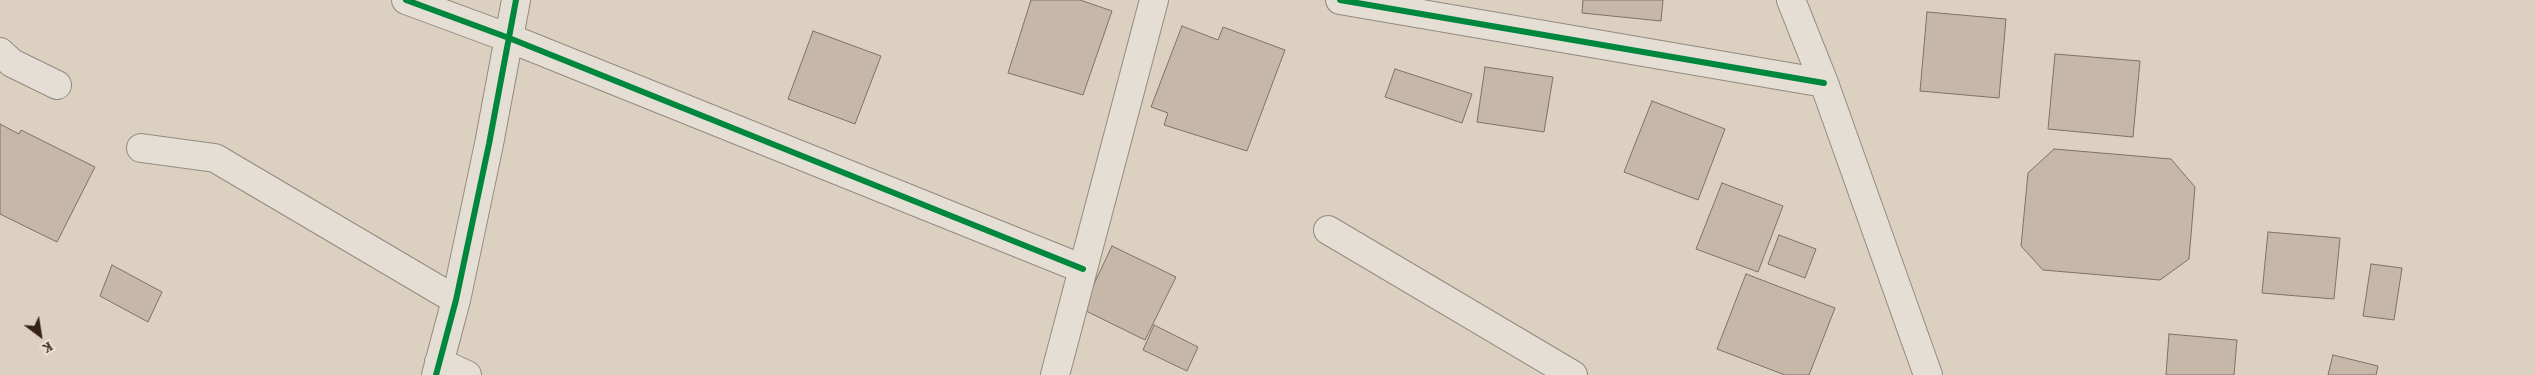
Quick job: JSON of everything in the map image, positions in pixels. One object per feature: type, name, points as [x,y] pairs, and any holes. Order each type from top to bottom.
[{"type":"street","points":[[406,0],[509,38],[1083,268]]},
{"type":"street","points":[[467,375],[438,368],[456,300],[516,0]]},
{"type":"street","points":[[1055,375],[1154,0]]},
{"type":"street","points":[[1340,0],[1824,83]]},
{"type":"street","points":[[1791,0],[1824,83],[1928,375]]},
{"type":"street","points":[[0,52],[12,62],[57,85]]},
{"type":"street","points":[[141,148],[215,158],[456,300]]},
{"type":"street","points":[[1328,230],[1573,375]]},
{"type":"building","points":[[1031,0],[1080,0],[1112,11],[1083,95],[1008,73]]},
{"type":"building","points":[[1583,0],[1663,0],[1661,21],[1582,13]]},
{"type":"building","points":[[1927,12],[2006,19],[1999,98],[1920,91]]},
{"type":"building","points":[[1182,26],[1218,40],[1223,27],[1285,50],[1247,151],[1164,125],[1168,113],[1151,107]]},
{"type":"building","points":[[813,31],[881,56],[855,124],[788,99]]},
{"type":"building","points":[[2055,54],[2140,61],[2133,137],[2048,129]]},
{"type":"building","points":[[1485,67],[1553,77],[1544,132],[1477,122]]},
{"type":"building","points":[[1395,69],[1472,94],[1462,123],[1385,97]]},
{"type":"building","points":[[1652,101],[1725,129],[1698,200],[1624,172]]},
{"type":"building","points":[[0,124],[19,134],[21,130],[95,167],[57,242],[0,214]]},
{"type":"building","points":[[2054,149],[2171,159],[2195,187],[2189,259],[2160,280],[2043,270],[2021,246],[2028,173]]},
{"type":"building","points":[[1722,183],[1783,206],[1758,272],[1696,249]]},
{"type":"building","points":[[2268,232],[2340,238],[2334,299],[2262,293]]},
{"type":"building","points":[[1779,235],[1816,249],[1805,278],[1768,264]]},
{"type":"building","points":[[1112,246],[1176,277],[1145,340],[1082,309]]},
{"type":"building","points":[[2371,264],[2402,268],[2394,320],[2363,316]]},
{"type":"building","points":[[112,265],[162,292],[148,322],[100,296]]},
{"type":"building","points":[[1746,274],[1835,308],[1809,375],[1785,375],[1717,349]]},
{"type":"building","points":[[1154,325],[1198,347],[1187,371],[1143,350]]},
{"type":"building","points":[[2169,334],[2237,340],[2234,375],[2166,375]]},
{"type":"building","points":[[2333,355],[2378,366],[2376,375],[2328,375]]},
{"type":"cycle path","points":[[406,0],[509,38],[1083,269]]},
{"type":"cycle path","points":[[436,375],[456,300],[489,144],[516,0]]},
{"type":"cycle path","points":[[1340,0],[1824,83]]}]
